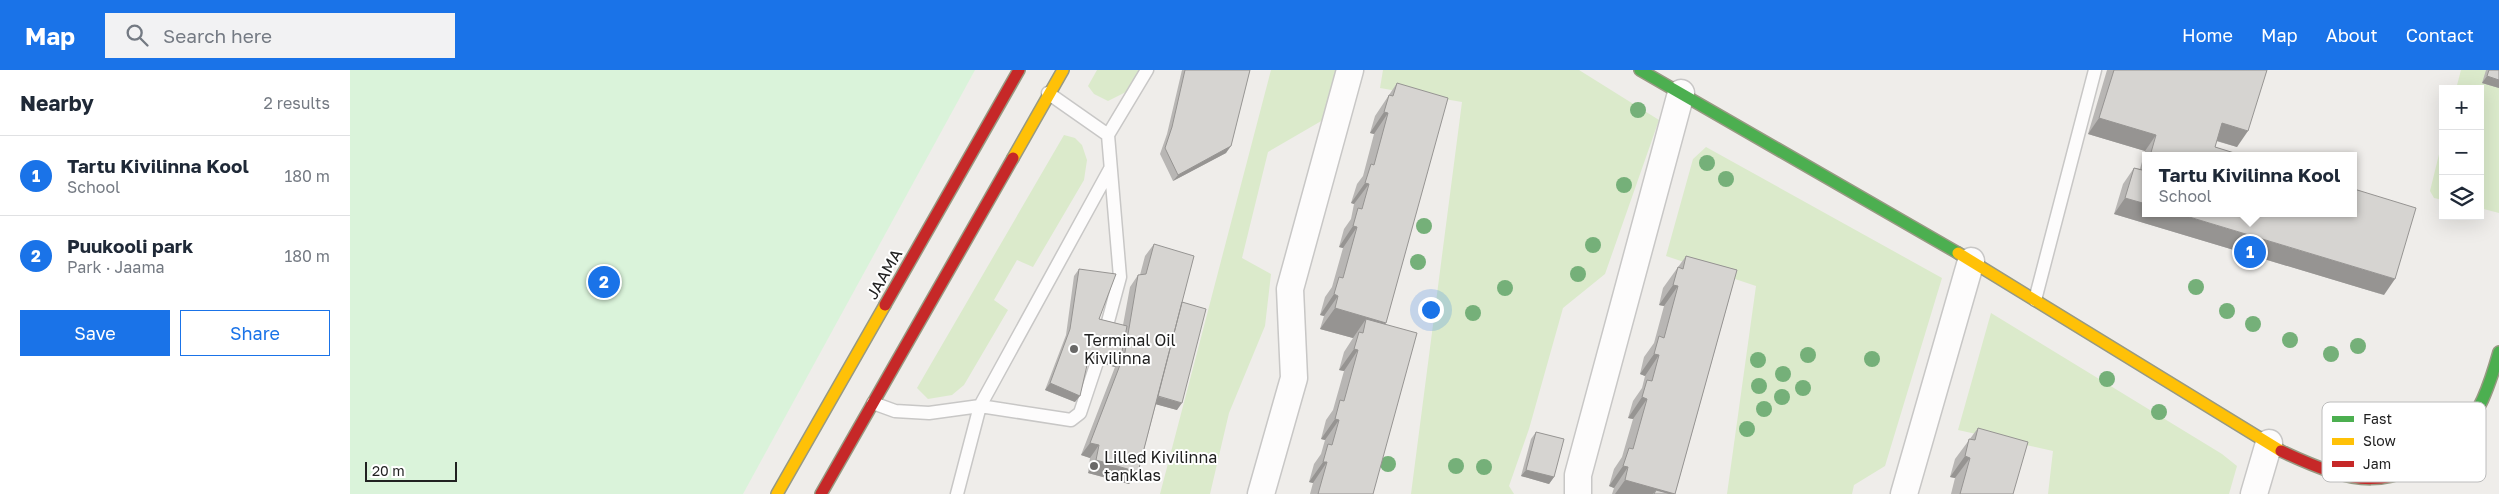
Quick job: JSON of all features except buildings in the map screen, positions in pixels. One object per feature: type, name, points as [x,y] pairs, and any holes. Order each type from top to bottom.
[{"type":"street","name":"JAAMA","points":[[777,494],[1019,70]]},
{"type":"street","points":[[821,494],[1048,93],[1063,70]]},
{"type":"street","points":[[1261,494],[1294,378],[1290,289],[1350,70]]},
{"type":"street","points":[[1640,70],[1970,261],[2269,443],[2322,470]]},
{"type":"street","points":[[1578,494],[1578,475],[1681,93]]},
{"type":"street","points":[[1904,494],[1970,261]]},
{"type":"street","points":[[2482,402],[2488,389],[2499,352]]},
{"type":"street","points":[[2254,494],[2269,443]]},
{"type":"street","points":[[2362,482],[2371,484],[2388,482]]},
{"type":"lane","points":[[1106,329],[1120,277],[1108,136],[1147,70]]},
{"type":"lane","points":[[2035,300],[2095,70]]},
{"type":"lane","points":[[1048,93],[1108,136]]},
{"type":"lane","points":[[957,494],[980,406],[1110,169]]},
{"type":"lane","points":[[873,403],[895,412],[929,413],[980,406],[1071,420],[1080,413],[1096,362]]},
{"type":"green space","points":[[350,70],[975,70],[743,494],[350,494]]},
{"type":"green space","points":[[1097,70],[1140,70],[1128,91],[1108,101],[1094,94],[1088,86]]},
{"type":"green space","points":[[1271,70],[1336,70],[1323,120],[1268,152],[1242,258],[1271,274],[1265,326],[1229,413],[1210,494],[1160,494]]},
{"type":"green space","points":[[1383,70],[1579,70],[1659,120],[1605,274],[1563,308],[1529,429],[1509,486],[1514,494],[1411,494],[1462,102],[1380,88]]},
{"type":"green space","points":[[2461,70],[2499,70],[2499,213],[2484,209],[2484,85],[2457,85]]},
{"type":"green space","points":[[1064,135],[1075,138],[1082,145],[1087,160],[1084,180],[1033,267],[1017,260],[994,300],[1008,310],[964,385],[952,395],[928,399],[917,388]]},
{"type":"green space","points":[[1706,147],[1942,278],[1885,466],[1854,485],[1852,494],[1727,494],[1756,286],[1666,256],[1693,159]]},
{"type":"green space","points":[[2439,154],[2439,199],[2434,198],[2430,191]]},
{"type":"green space","points":[[1991,313],[2222,454],[2237,466],[2229,494],[2048,494],[2053,451],[1958,430]]},
{"type":"traffic: fast","points":[[1640,70],[1958,253]]},
{"type":"traffic: fast","points":[[2482,402],[2499,352]]},
{"type":"traffic: slow","points":[[1013,158],[1063,70]]},
{"type":"traffic: slow","points":[[1958,253],[2281,451]]},
{"type":"traffic: slow","points":[[777,494],[885,305]]},
{"type":"traffic: jam","points":[[885,305],[1019,70]]},
{"type":"traffic: jam","points":[[821,494],[1013,158]]},
{"type":"traffic: jam","points":[[2281,451],[2322,468]]},
{"type":"place","name":"Tartu Kivilinna Kool","points":[[2250,252]]},
{"type":"place","name":"Puukooli park","points":[[604,282]]},
{"type":"place","name":"Terminal Oil Kivilinna","points":[[1074,349]]},
{"type":"place","name":"Lilled Kivilinna tanklas","points":[[1094,466]]}]
